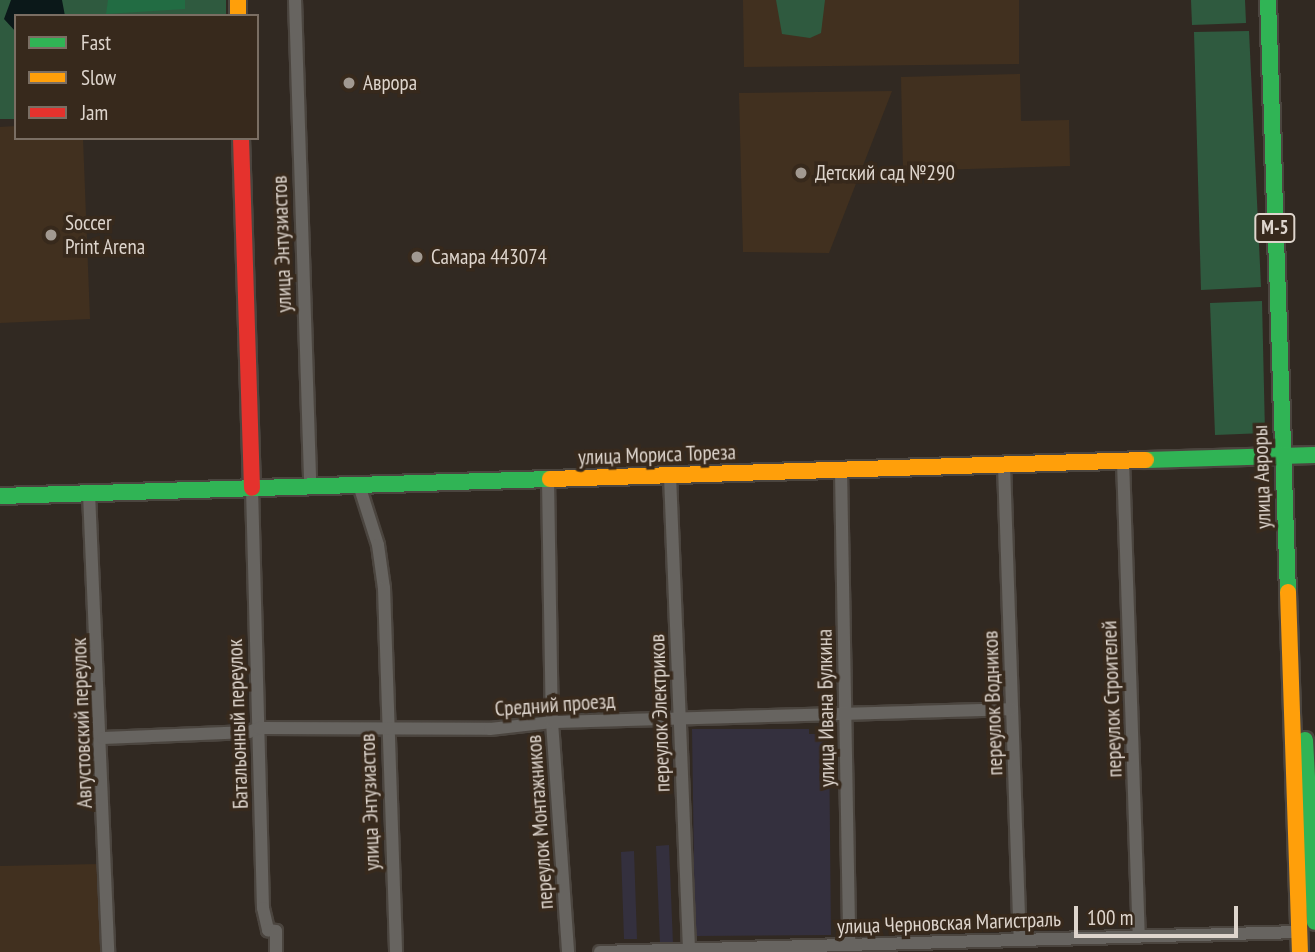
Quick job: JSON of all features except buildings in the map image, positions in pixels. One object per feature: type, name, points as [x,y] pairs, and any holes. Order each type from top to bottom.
[{"type":"main road","name":"улица Авроры","points":[[1268,0],[1287,456],[1315,922]]},
{"type":"main road","name":"улица Авроры","points":[[1280,0],[1287,456],[1300,952]]},
{"type":"main road","name":"улица Энтузиастов","points":[[242,140],[252,488]]},
{"type":"main road","name":"улица Мориса Тореза","points":[[0,496],[1315,455]]},
{"type":"street","name":"улица Энтузиастов","points":[[295,0],[310,487]]},
{"type":"street","name":"переулок Строителей","points":[[1123,461],[1139,936]]},
{"type":"street","name":"переулок Водников","points":[[1004,465],[1020,940]]},
{"type":"street","name":"улица Ивана Булкина","points":[[841,470],[849,945]]},
{"type":"street","name":"переулок Электриков","points":[[670,476],[689,949]]},
{"type":"street","name":"переулок Монтажников","points":[[548,480],[552,722],[568,952]]},
{"type":"street","name":"улица Энтузиастов","points":[[359,485],[382,566],[396,952]]},
{"type":"street","name":"Батальонный переулок","points":[[252,488],[262,908],[268,930],[276,931],[276,952]]},
{"type":"street","name":"Августовский переулок","points":[[89,494],[103,738],[108,952]]},
{"type":"street","name":"Средний проезд","points":[[103,738],[249,732],[258,727],[490,729],[552,722],[679,717],[1012,709]]},
{"type":"street","name":"улица Черновская Магистраль","points":[[600,952],[1299,932]]},
{"type":"shaded area","points":[[11,0],[62,0],[65,14],[14,14],[14,30],[4,19]]},
{"type":"shaded area","points":[[743,0],[1019,0],[1019,64],[744,67]]},
{"type":"shaded area","points":[[1020,74],[1021,121],[1069,120],[1070,166],[903,171],[901,77]]},
{"type":"shaded area","name":"Детский сад №290","points":[[892,91],[829,253],[743,252],[739,93]]},
{"type":"shaded area","points":[[14,126],[14,140],[83,140],[90,319],[0,323],[0,127]]},
{"type":"shaded area","points":[[692,729],[809,729],[809,734],[829,734],[831,935],[695,936]]},
{"type":"shaded area","points":[[669,845],[673,944],[660,944],[656,846]]},
{"type":"shaded area","points":[[634,851],[637,939],[624,939],[621,852]]},
{"type":"shaded area","points":[[100,864],[102,952],[0,952],[0,866]]},
{"type":"green space","points":[[0,0],[226,0],[226,14],[14,14],[14,119],[0,119]]},
{"type":"green space","points":[[108,0],[185,0],[185,9],[106,14]]},
{"type":"green space","points":[[776,0],[825,0],[821,33],[810,38],[782,34]]},
{"type":"green space","points":[[1191,0],[1245,0],[1246,23],[1192,25]]},
{"type":"green space","points":[[1249,31],[1261,287],[1201,290],[1194,32]]},
{"type":"green space","points":[[1262,301],[1265,433],[1215,435],[1210,303]]},
{"type":"traffic: fast","points":[[1268,0],[1288,592]]},
{"type":"traffic: fast","points":[[1146,460],[1315,455]]},
{"type":"traffic: fast","points":[[0,496],[550,479]]},
{"type":"traffic: fast","points":[[1305,740],[1315,922]]},
{"type":"traffic: slow","points":[[238,0],[238,14]]},
{"type":"traffic: slow","points":[[550,479],[1146,460]]},
{"type":"traffic: slow","points":[[1288,592],[1300,952]]},
{"type":"traffic: jam","points":[[241,140],[252,488]]},
{"type":"place","name":"Аврора","points":[[349,83]]},
{"type":"place","name":"Детский сад №290","points":[[801,173]]},
{"type":"place","name":"Soccer Print Arena","points":[[51,235]]},
{"type":"place","name":"Самара 443074","points":[[417,257]]}]
